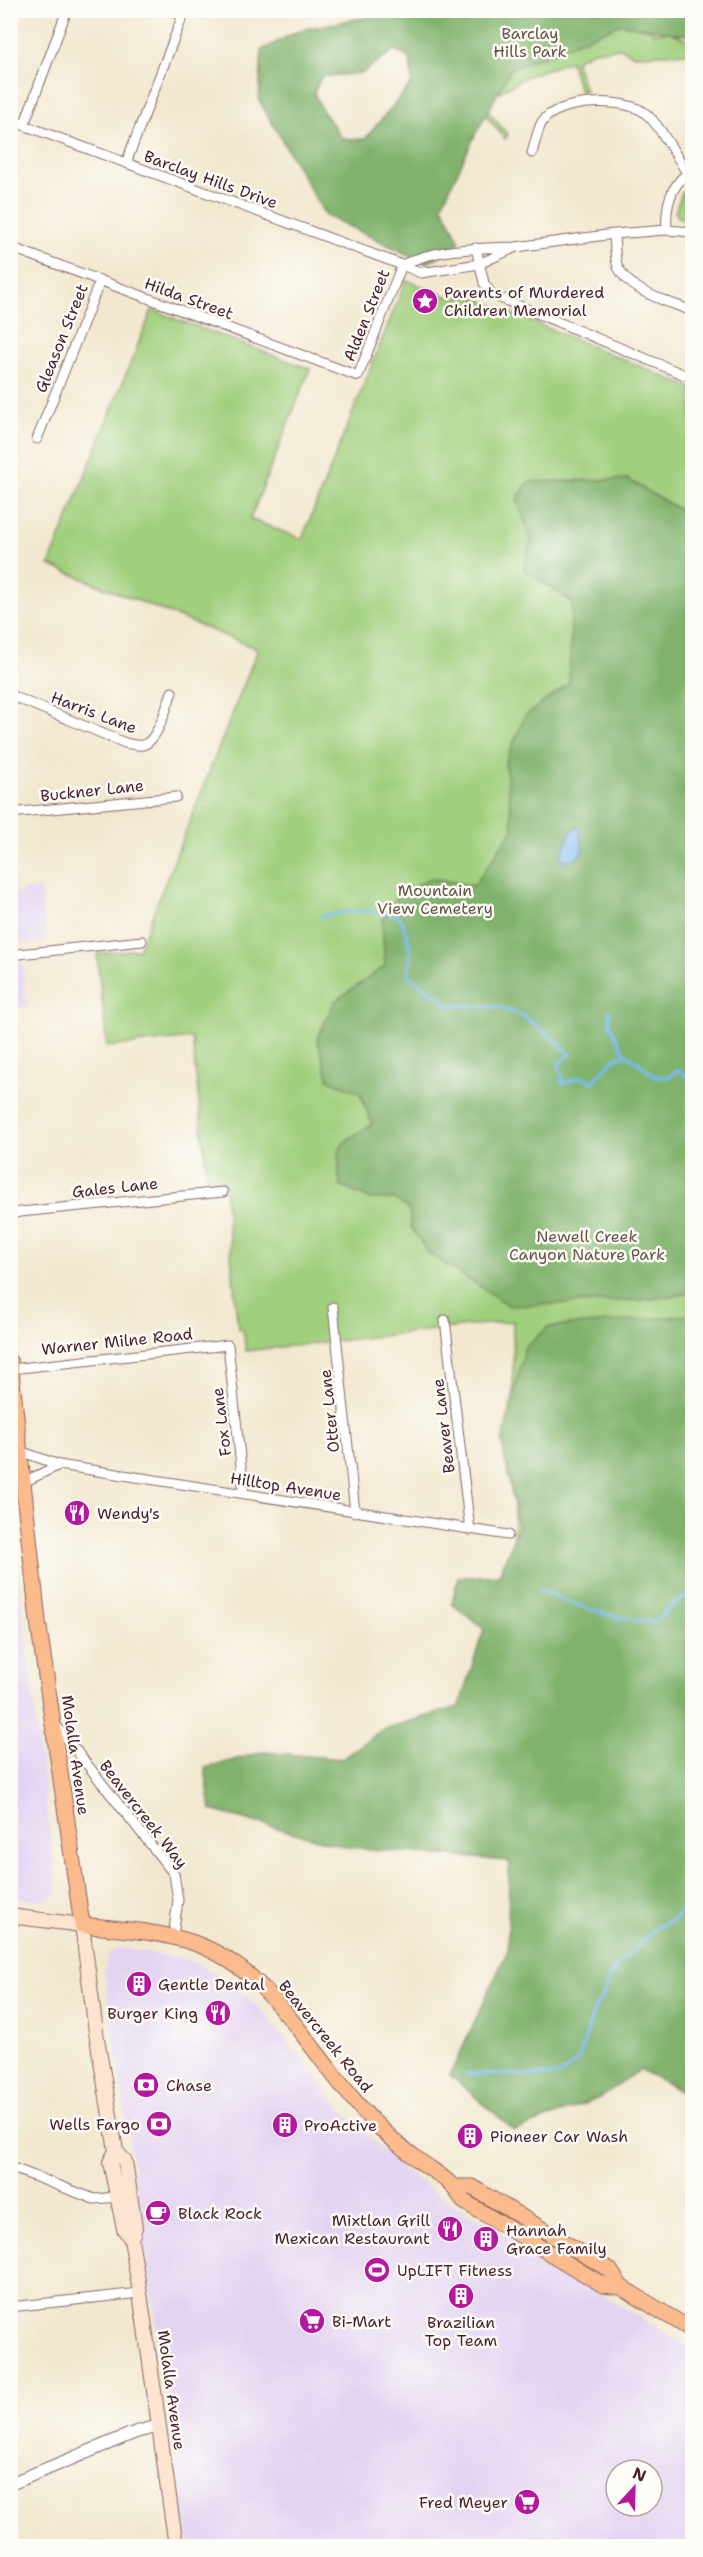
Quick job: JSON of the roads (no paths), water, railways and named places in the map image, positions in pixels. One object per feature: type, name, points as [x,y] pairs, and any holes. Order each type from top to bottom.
[{"type":"main road","name":"Molalla Avenue","points":[[10,1362],[38,1621],[96,2032],[116,2151],[125,2161],[135,2228],[130,2239]]},
{"type":"main road","name":"Beavercreek Road","points":[[10,1916],[173,1937],[205,1947],[246,1972],[267,1992],[371,2118],[402,2148],[456,2187],[463,2201],[603,2285],[621,2287],[693,2330]]},
{"type":"main road","name":"Molalla Avenue","points":[[116,2151],[110,2162],[124,2229],[130,2239],[140,2293],[177,2547]]},
{"type":"main road","name":"Beavercreek Road","points":[[456,2187],[472,2187],[610,2270],[621,2287]]},
{"type":"main road","points":[[507,2228],[534,2236],[569,2256],[578,2258],[582,2254]]},
{"type":"street","points":[[24,125],[67,10]]},
{"type":"street","points":[[126,163],[184,13],[169,10]]},
{"type":"street","points":[[532,153],[542,123],[557,110],[566,107],[618,102],[636,107],[650,117],[690,172],[672,192],[668,201],[667,230]]},
{"type":"street","name":"Barclay Hills Drive","points":[[10,120],[421,273],[479,264],[516,247]]},
{"type":"street","name":"Barclay Hills Drive","points":[[402,265],[420,256],[476,248],[516,247],[614,234],[667,230],[693,232]]},
{"type":"street","points":[[614,234],[616,260],[625,278],[641,290],[693,311]]},
{"type":"street","name":"Hilda Street","points":[[10,247],[358,376]]},
{"type":"street","points":[[476,248],[484,283],[491,294],[693,378]]},
{"type":"street","name":"Alden Street","points":[[358,376],[402,265]]},
{"type":"street","name":"Gleason Street","points":[[37,439],[100,281]]},
{"type":"street","name":"Harris Lane","points":[[10,695],[124,743],[138,745],[151,741],[155,735],[172,692]]},
{"type":"street","name":"Buckner Lane","points":[[10,813],[176,797]]},
{"type":"street","points":[[10,955],[142,941]]},
{"type":"street","name":"Gales Lane","points":[[10,1215],[20,1212],[223,1192]]},
{"type":"street","name":"Otter Lane","points":[[333,1307],[355,1512]]},
{"type":"street","name":"Beaver Lane","points":[[446,1320],[470,1530]]},
{"type":"street","name":"Warner Milne Road","points":[[11,1369],[228,1345]]},
{"type":"street","name":"Fox Lane","points":[[228,1345],[244,1494]]},
{"type":"street","name":"Hilltop Avenue","points":[[20,1451],[59,1465],[508,1535]]},
{"type":"street","points":[[24,1482],[59,1465]]},
{"type":"street","name":"Beavercreek Way","points":[[53,1722],[171,1869],[176,1879],[178,1900],[173,1937]]},
{"type":"street","points":[[10,2167],[94,2199],[118,2198]]},
{"type":"street","points":[[10,2307],[140,2293]]},
{"type":"street","points":[[10,2484],[136,2432],[159,2426]]},
{"type":"water","points":[[579,825],[583,850],[577,858],[565,862],[561,856],[570,833]]},
{"type":"waterway","points":[[321,917],[360,911],[400,917],[409,945],[408,975],[450,1005],[499,1007],[523,1016],[552,1037],[571,1055],[559,1062],[563,1084],[581,1077],[593,1082],[614,1059],[627,1054]]},
{"type":"waterway","points":[[609,1011],[610,1024],[623,1051],[656,1077],[668,1077],[678,1070],[692,1079]]},
{"type":"waterway","points":[[539,1589],[595,1611],[655,1622],[670,1607],[692,1592]]},
{"type":"waterway","points":[[466,2074],[560,2076],[579,2059],[594,2010],[604,1993],[610,1976],[619,1964],[657,1927],[674,1920],[687,1902],[692,1900]]},
{"type":"place","name":"Parents of Murdered Children Memorial","points":[[425,301]]},
{"type":"place","name":"Wendy's","points":[[77,1513]]},
{"type":"place","name":"Gentle Dental","points":[[139,1984]]},
{"type":"place","name":"Burger King","points":[[218,2013]]},
{"type":"place","name":"Chase","points":[[146,2085]]},
{"type":"place","name":"Wells Fargo","points":[[159,2124]]},
{"type":"place","name":"ProActive","points":[[285,2125]]},
{"type":"place","name":"Pioneer Car Wash","points":[[470,2136]]},
{"type":"place","name":"Black Rock","points":[[158,2213]]},
{"type":"place","name":"Mixtlan Grill Mexican Restaurant","points":[[450,2229]]},
{"type":"place","name":"Hannah Grace Family","points":[[486,2239]]},
{"type":"place","name":"UpLIFT Fitness","points":[[377,2270]]},
{"type":"place","name":"Brazilian Top Team","points":[[461,2296]]},
{"type":"place","name":"Bi-Mart","points":[[312,2321]]},
{"type":"place","name":"Fred Meyer","points":[[527,2502]]},
{"type":"park label","name":"Barclay Hills Park","points":[[530,42]]},
{"type":"park label","name":"Mountain View Cemetery","points":[[435,899]]},
{"type":"park label","name":"Newell Creek Canyon Nature Park","points":[[587,1245]]}]
